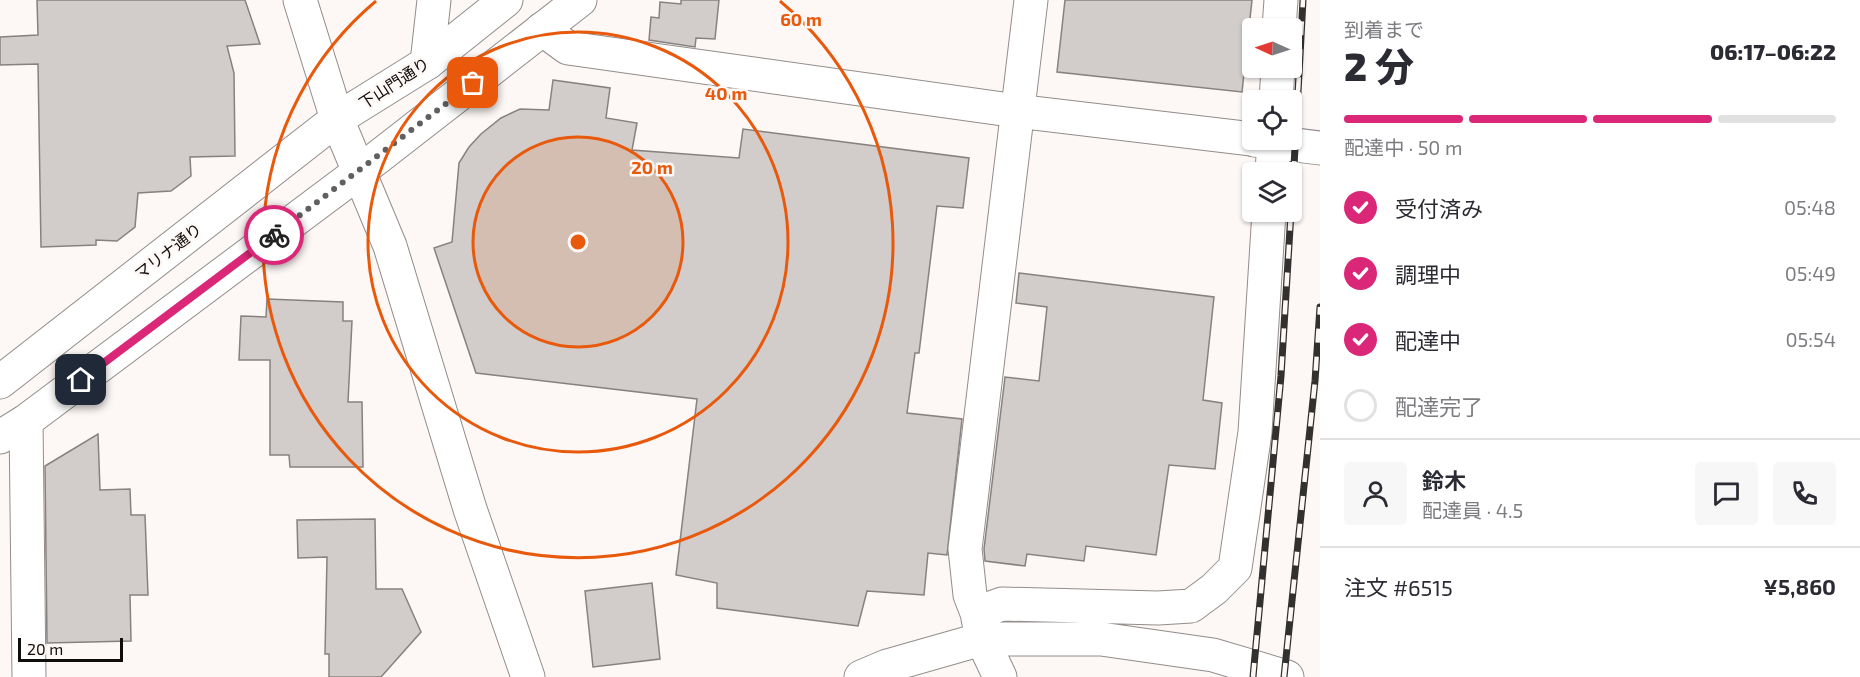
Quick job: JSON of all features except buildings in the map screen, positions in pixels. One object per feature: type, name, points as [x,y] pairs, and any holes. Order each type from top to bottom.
[{"type":"street","points":[[300,0],[337,119],[390,246],[470,509],[528,677]]},
{"type":"street","points":[[427,63],[434,0]]},
{"type":"street","name":"下山門通り","points":[[337,119],[427,63],[506,0]]},
{"type":"street","points":[[28,677],[13,552],[13,429],[358,172],[580,0]]},
{"type":"street","points":[[1000,677],[979,626],[970,595],[965,549],[1031,0]]},
{"type":"street","points":[[1280,18],[1281,0]]},
{"type":"street","points":[[543,29],[568,48],[1242,144]]},
{"type":"street","name":"マリナ通り","points":[[0,382],[337,119]]},
{"type":"street","points":[[1302,148],[1320,148]]},
{"type":"street","points":[[861,677],[979,626],[1002,604],[1158,608],[1191,606],[1214,589],[1235,568],[1255,432],[1268,222]]},
{"type":"street","points":[[979,626],[1101,639],[1213,655],[1287,677]]},
{"type":"railway","points":[[1294,162],[1303,0]]},
{"type":"railway","points":[[1253,677],[1281,376],[1290,222]]},
{"type":"railway","points":[[1284,677],[1315,381],[1320,307]]},
{"type":"way so far","points":[[274,235],[473,83]]},
{"type":"route","points":[[81,380],[274,235]]}]
